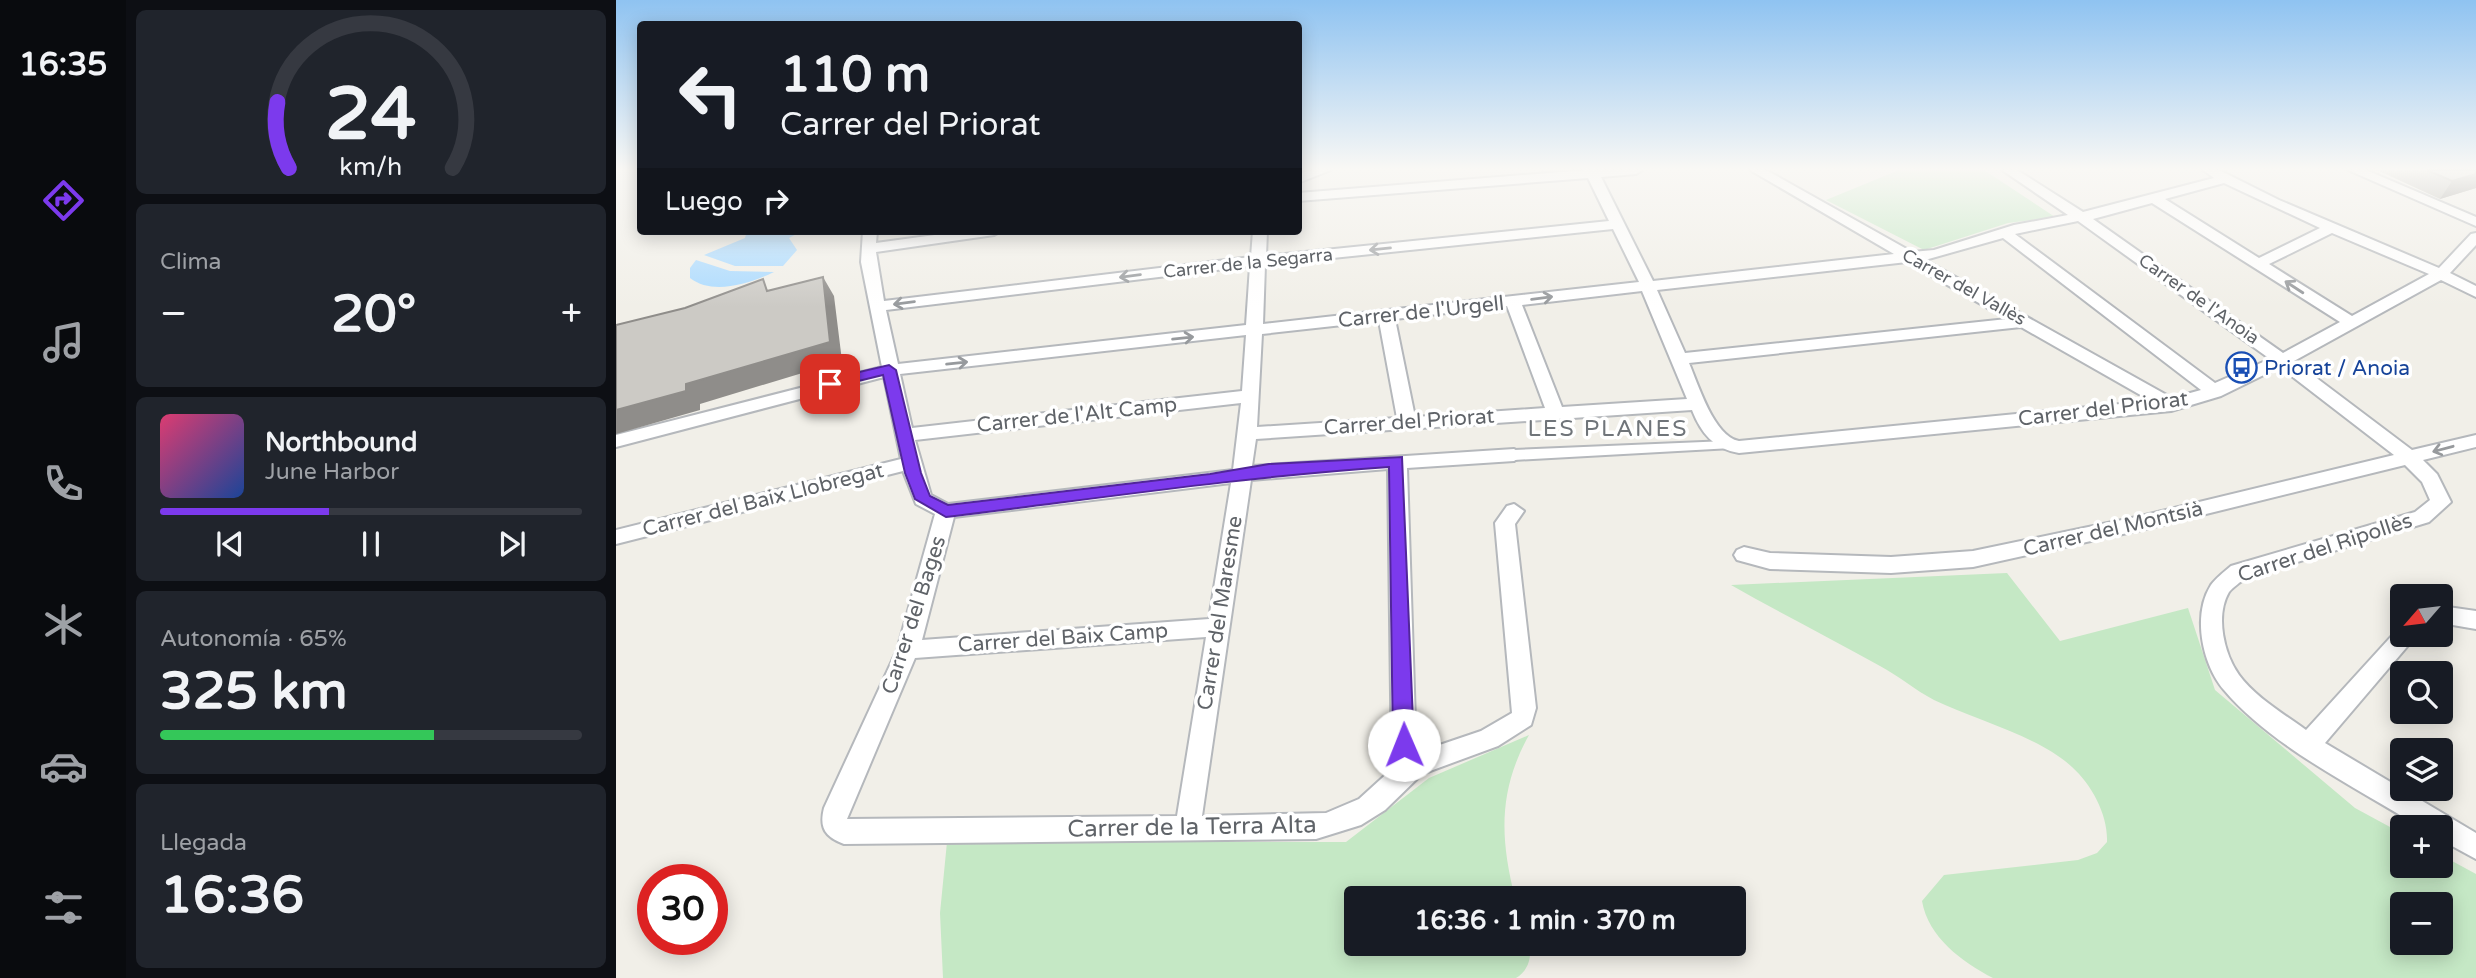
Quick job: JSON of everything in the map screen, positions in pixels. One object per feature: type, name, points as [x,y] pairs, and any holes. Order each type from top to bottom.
[{"type":"street","points":[[1615,216],[1707,425],[1727,445]]},
{"type":"street","name":"Carrer del Vallès","points":[[1837,216],[2171,405]]},
{"type":"street","name":"Carrer de l'Urgell","points":[[616,441],[889,370],[1936,254],[2004,232],[2088,216]]},
{"type":"street","points":[[2181,216],[2352,323]]},
{"type":"street","points":[[2304,216],[2442,274],[2476,292]]},
{"type":"street","name":"Carrer de l'Anoia","points":[[2082,217],[2283,360]]},
{"type":"street","name":"Carrer de la Segarra","points":[[879,306],[1258,261],[1619,224]]},
{"type":"street","points":[[2258,264],[2331,228]]},
{"type":"street","points":[[2004,232],[2215,391]]},
{"type":"street","points":[[869,235],[867,248],[964,235]]},
{"type":"street","name":"Carrer del Maresme","points":[[1188,826],[1248,434],[1259,235]]},
{"type":"street","name":"Carrer del Priorat","points":[[1727,445],[1739,447],[2171,405],[2215,391],[2283,360],[2442,274],[2476,237]]},
{"type":"street","name":"Carrer del Bages","points":[[833,823],[908,650],[946,511],[923,499],[911,463],[889,370],[867,248]]},
{"type":"street","points":[[1513,301],[1555,412]]},
{"type":"street","points":[[1386,316],[1407,422]]},
{"type":"street","points":[[1678,359],[2024,322]]},
{"type":"street","name":"Carrer del Ripollès","points":[[2283,360],[2410,458],[2430,479],[2441,502],[2422,517],[2238,572],[2220,588],[2211,617],[2215,648],[2231,682],[2264,713],[2308,745],[2476,847]]},
{"type":"street","name":"Carrer de l'Alt Camp","points":[[904,435],[1250,396]]},
{"type":"street","name":"Carrer del Priorat","points":[[1248,434],[1697,404]]},
{"type":"street","name":"Carrer del Montsià","points":[[1744,555],[1770,561],[1891,565],[1973,559],[2088,535],[2476,440]]},
{"type":"street","points":[[1514,455],[1727,445]]},
{"type":"street","name":"Carrer del Priorat","points":[[946,511],[1241,474],[1397,461],[1514,455]]},
{"type":"street","points":[[1397,461],[1404,771]]},
{"type":"street","name":"Carrer del Baix Llobregat","points":[[616,537],[911,463]]},
{"type":"street","name":"Carrer de la Terra Alta","points":[[833,823],[844,832],[1335,824],[1367,808],[1404,771],[1507,730],[1522,718],[1524,708],[1505,523],[1514,511]]},
{"type":"street","points":[[2454,616],[2476,620]]},
{"type":"street","name":"Carrer del Baix Camp","points":[[908,650],[1218,627]]},
{"type":"street","points":[[2308,745],[2394,648]]},
{"type":"green space","points":[[1857,216],[2055,217],[2008,223],[1924,250]]},
{"type":"green space","points":[[2007,573],[2060,641],[2188,608],[2215,690],[2355,808],[2390,827],[2390,878],[2453,878],[2453,862],[2476,874],[2476,978],[1993,978],[1948,947],[1931,926],[1922,901],[1944,875],[2078,860],[2097,853],[2107,842],[2102,811],[2086,783],[2058,756],[2025,737],[1934,700],[1887,670],[1731,585]]},
{"type":"green space","points":[[1529,735],[1519,756],[1507,795],[1506,855],[1512,886],[1344,886],[1344,956],[1529,956],[1524,971],[1516,978],[943,978],[940,913],[947,842],[1346,842],[1429,778]]},
{"type":"water","points":[[746,235],[795,235],[789,238],[797,250],[783,266],[735,266],[704,255],[745,238]]},
{"type":"water","points":[[696,260],[730,271],[774,272],[732,286],[710,286],[690,278],[690,268]]},
{"type":"building","points":[[823,277],[830,342],[686,384],[686,391],[616,410],[616,325],[685,308],[763,279],[767,291]]},
{"type":"place","name":"Priorat / Anoia","points":[[2241,368]]},
{"type":"district","name":"LES PLANES","points":[[1608,429]]},
{"type":"route","points":[[830,384],[889,370],[913,473],[923,499],[946,511],[1210,480],[1269,470],[1397,461],[1404,745]]}]
